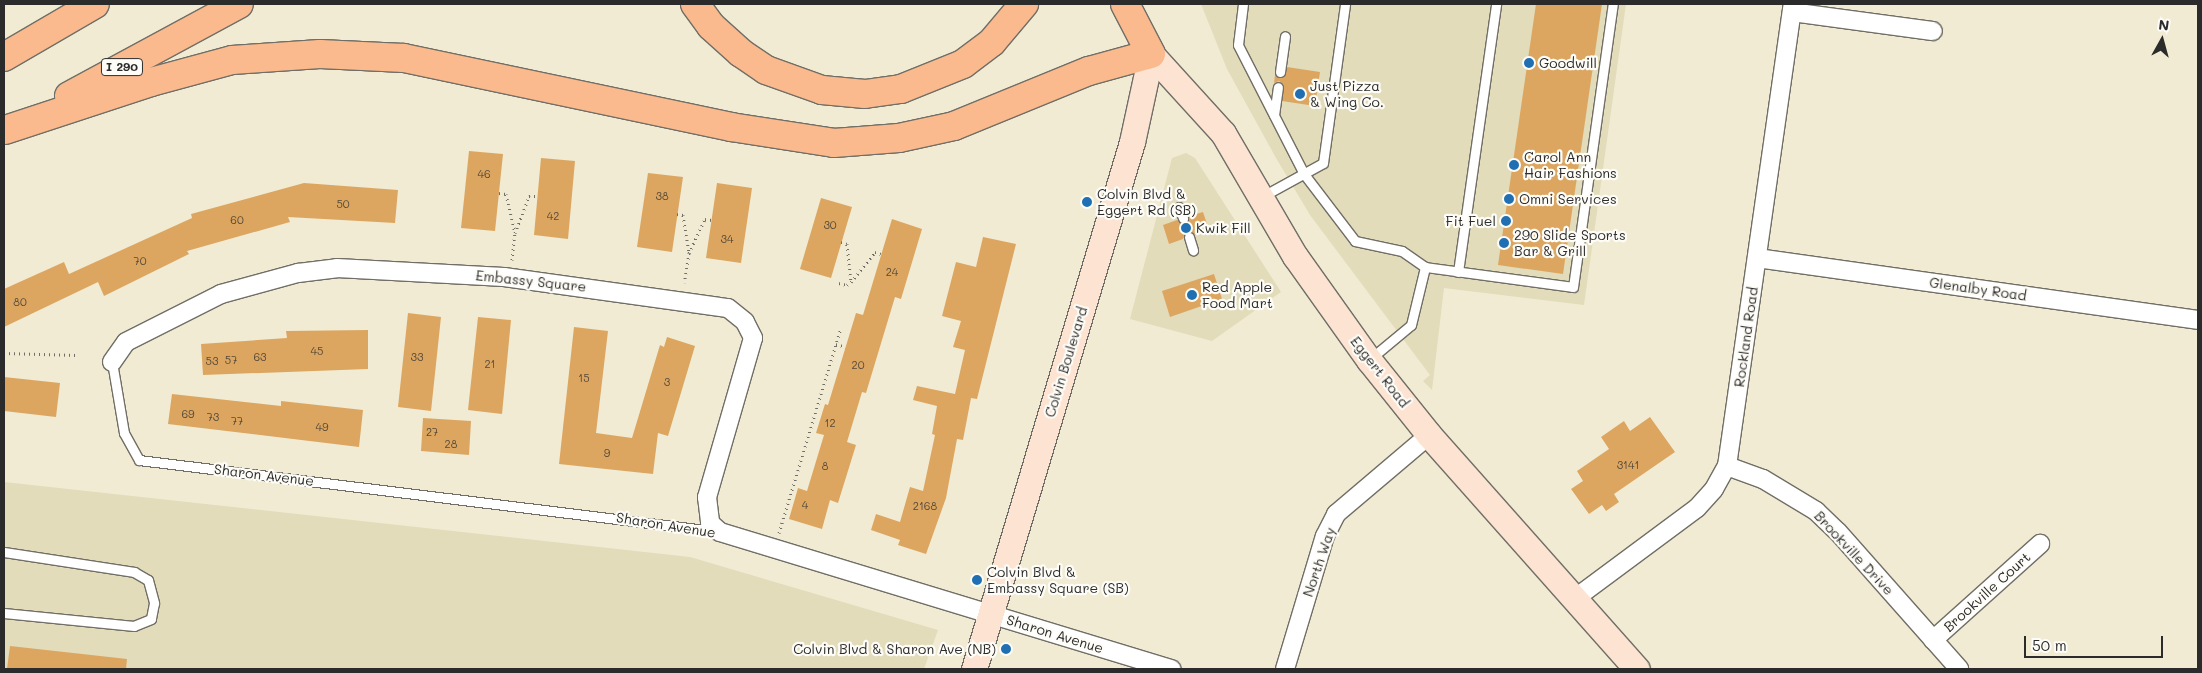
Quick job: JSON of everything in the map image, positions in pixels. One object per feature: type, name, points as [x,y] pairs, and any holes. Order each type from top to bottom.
[{"type":"main road","points":[[4,57],[95,4]]},
{"type":"main road","name":"I 290","points":[[4,131],[239,4]]},
{"type":"main road","points":[[695,4],[718,32],[766,70],[822,90],[866,94],[901,89],[963,64],[992,42],[1024,4]]},
{"type":"main road","points":[[1125,4],[1151,54]]},
{"type":"main road","points":[[1148,4],[1151,54]]},
{"type":"main road","points":[[4,131],[152,82],[232,60],[320,54],[404,58],[731,127],[834,143],[899,138],[954,126],[1089,71],[1151,54]]},
{"type":"street","points":[[1792,8],[1934,31]]},
{"type":"street","name":"Rockland Road","points":[[1574,600],[1697,508],[1714,489],[1727,466],[1792,8]]},
{"type":"street","name":"Eggert Road","points":[[1151,54],[1223,133],[1259,198],[1300,263],[1370,360],[1429,435],[1637,669]]},
{"type":"street","name":"Colvin Boulevard","points":[[974,669],[1132,142],[1151,54]]},
{"type":"street","name":"Glenalby Road","points":[[1757,258],[2198,320]]},
{"type":"street","name":"Embassy Square","points":[[112,362],[126,342],[221,294],[298,273],[337,268],[504,277],[728,308],[746,322],[753,338],[707,497],[710,523],[720,532]]},
{"type":"street","name":"North Way","points":[[1284,669],[1325,536],[1336,514],[1429,435]]},
{"type":"street","name":"Brookville Drive","points":[[1727,466],[1763,479],[1816,511],[1960,669]]},
{"type":"street","name":"Sharon Avenue","points":[[720,532],[1172,669]]},
{"type":"street","name":"Brookville Court","points":[[1933,640],[2040,544]]},
{"type":"lane","points":[[1243,4],[1238,45],[1304,174],[1355,241],[1402,250],[1425,267],[1573,287],[1613,4]]},
{"type":"lane","points":[[1259,198],[1323,163],[1345,4]]},
{"type":"lane","points":[[1458,272],[1496,4]]},
{"type":"lane","points":[[1280,72],[1285,36]]},
{"type":"lane","points":[[1274,115],[1278,87]]},
{"type":"lane","points":[[1179,207],[1183,218]]},
{"type":"lane","points":[[1189,237],[1193,250]]},
{"type":"lane","points":[[1370,360],[1410,325],[1425,267]]},
{"type":"lane","name":"Sharon Avenue","points":[[112,362],[124,434],[139,460],[696,527],[720,532]]},
{"type":"lane","points":[[4,552],[83,562],[134,572],[148,580],[154,603],[151,619],[134,626],[4,613]]},
{"type":"path","points":[[499,193],[506,194],[515,233]]},
{"type":"path","points":[[512,260],[515,233],[529,196],[537,196]]},
{"type":"path","points":[[677,214],[683,215],[689,253]]},
{"type":"path","points":[[684,284],[689,253],[705,219],[712,220]]},
{"type":"path","points":[[841,242],[847,244],[851,282]]},
{"type":"path","points":[[840,283],[847,285],[875,252],[881,254]]},
{"type":"path","points":[[779,534],[840,328]]},
{"type":"path","points":[[836,344],[846,347]]},
{"type":"path","points":[[4,353],[77,355]]},
{"type":"shaded area","points":[[1201,4],[1626,4],[1584,305],[1444,288],[1432,390],[1423,381],[1430,375],[1310,215],[1227,69]]},
{"type":"shaded area","points":[[1186,153],[1195,158],[1281,292],[1212,341],[1130,319],[1172,158]]},
{"type":"shaded area","points":[[4,482],[690,557],[938,630],[924,669],[4,669]]},
{"type":"building","points":[[1536,4],[1602,4],[1563,274],[1498,265]]},
{"type":"building","name":"Just Pizza & Wing Co.","points":[[1287,67],[1320,72],[1315,106],[1282,101],[1284,85],[1279,81],[1274,83],[1275,75],[1283,78]]},
{"type":"building","points":[[469,151],[503,154],[495,231],[461,228]]},
{"type":"building","points":[[541,158],[575,161],[568,239],[534,235]]},
{"type":"building","points":[[648,173],[683,177],[672,252],[637,247]]},
{"type":"building","points":[[304,183],[398,190],[395,223],[288,217],[290,222],[187,251],[189,254],[104,296],[98,282],[4,327],[4,289],[64,262],[69,274],[192,218],[191,214]]},
{"type":"building","points":[[717,183],[752,188],[741,263],[706,258]]},
{"type":"building","points":[[821,198],[852,207],[831,278],[800,269]]},
{"type":"building","name":"Kwik Fill","points":[[1203,212],[1209,230],[1195,235],[1187,231],[1183,239],[1169,244],[1163,225],[1177,220],[1185,224],[1189,216]]},
{"type":"building","points":[[892,219],[922,229],[901,299],[895,297],[866,393],[862,392],[847,442],[856,445],[838,503],[830,500],[822,529],[789,519],[798,488],[807,491],[824,435],[816,433],[825,404],[828,405],[856,313],[863,315]]},
{"type":"building","points":[[983,237],[1016,244],[977,399],[971,398],[963,440],[957,439],[946,498],[926,554],[898,545],[900,540],[871,530],[876,514],[900,522],[910,487],[923,491],[935,435],[932,434],[937,406],[913,400],[917,386],[955,394],[965,350],[953,347],[961,321],[942,316],[956,262],[976,267]]},
{"type":"building","name":"Red Apple Food Mart","points":[[1214,274],[1222,299],[1170,317],[1162,291]]},
{"type":"building","points":[[408,313],[441,317],[431,411],[398,407]]},
{"type":"building","points":[[478,317],[511,320],[502,414],[468,410]]},
{"type":"building","points":[[574,327],[608,331],[596,433],[632,438],[660,345],[664,347],[667,337],[695,346],[668,436],[658,433],[653,474],[559,464]]},
{"type":"building","points":[[368,330],[368,369],[203,375],[201,344],[287,338],[286,331]]},
{"type":"building","points":[[4,377],[60,383],[56,417],[4,411]]},
{"type":"building","points":[[172,394],[281,406],[281,401],[363,410],[359,447],[168,424]]},
{"type":"building","points":[[1650,417],[1675,452],[1614,494],[1619,502],[1606,511],[1602,505],[1589,514],[1571,489],[1583,481],[1577,471],[1609,449],[1601,437],[1624,421],[1630,431]]},
{"type":"building","points":[[423,418],[471,421],[469,455],[421,451]]},
{"type":"building","points":[[10,646],[127,659],[126,669],[7,669]]},
{"type":"place","name":"Goodwill","points":[[1529,63]]},
{"type":"place","name":"Just Pizza & Wing Co.","points":[[1300,94]]},
{"type":"place","name":"Carol Ann Hair Fashions","points":[[1514,165]]},
{"type":"place","name":"Omni Services","points":[[1509,199]]},
{"type":"place","name":"Colvin Blvd & Eggert Rd (SB)","points":[[1087,202]]},
{"type":"place","name":"Fit Fuel","points":[[1506,221]]},
{"type":"place","name":"Kwik Fill","points":[[1186,228]]},
{"type":"place","name":"290 Slide Sports Bar & Grill","points":[[1504,243]]},
{"type":"place","name":"Red Apple Food Mart","points":[[1192,295]]},
{"type":"place","name":"Colvin Blvd & Embassy Square (SB)","points":[[977,580]]},
{"type":"place","name":"Colvin Blvd & Sharon Ave (NB)","points":[[1006,649]]}]
